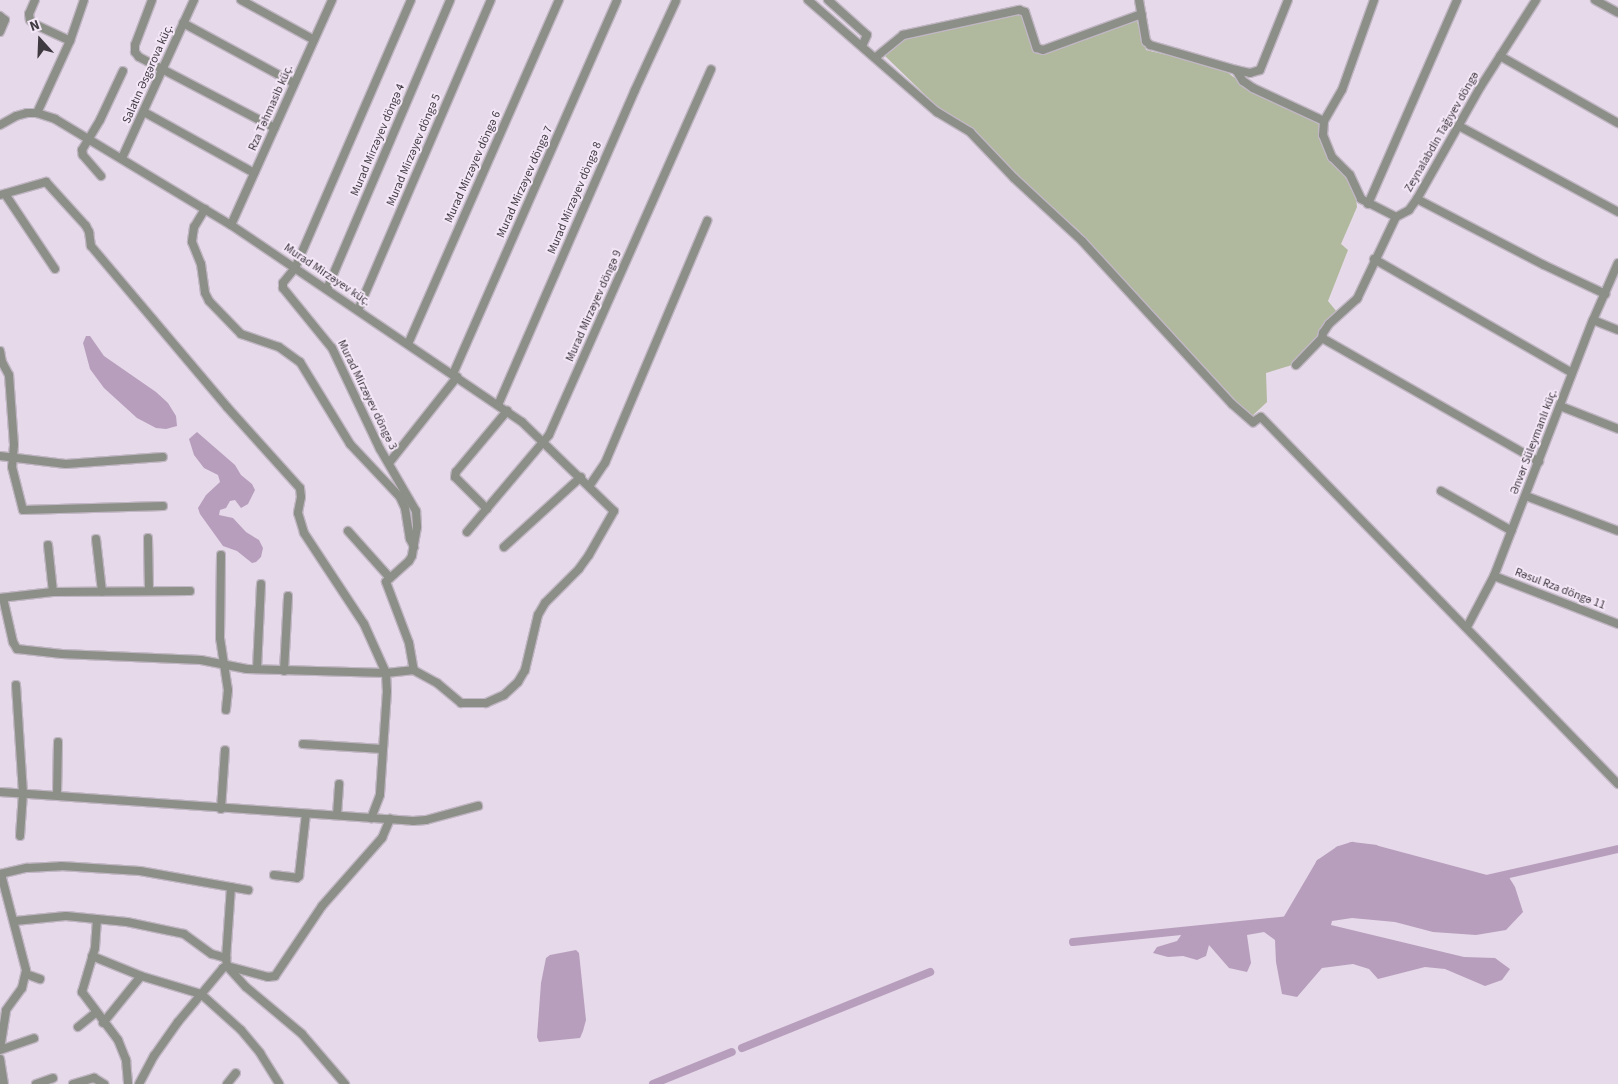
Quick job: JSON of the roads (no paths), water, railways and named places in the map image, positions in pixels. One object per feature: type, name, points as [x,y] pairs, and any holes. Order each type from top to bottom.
[{"type":"street","points":[[35,0],[29,14],[30,20],[70,41]]},
{"type":"street","points":[[0,125],[16,116],[37,113],[70,41],[84,0]]},
{"type":"street","points":[[152,0],[134,52],[139,57],[274,128]]},
{"type":"street","name":"Salatın Əsgərova küç.","points":[[122,158],[194,0]]},
{"type":"street","points":[[241,0],[314,40]]},
{"type":"street","name":"Rza Təhmasib küç.","points":[[231,225],[332,0]]},
{"type":"street","name":"Murad Mirzəyev döngə 3","points":[[390,578],[409,561],[418,527],[416,511],[389,463],[332,348],[285,292],[283,283],[295,268],[411,0]]},
{"type":"street","name":"Murad Mirzəyev döngə 4","points":[[327,289],[450,0]]},
{"type":"street","name":"Murad Mirzəyev döngə 5","points":[[358,310],[490,0]]},
{"type":"street","name":"Murad Mirzəyev döngə 6","points":[[408,344],[559,0]]},
{"type":"street","name":"Murad Mirzəyev döngə 7","points":[[389,463],[455,375],[617,0]]},
{"type":"street","points":[[808,0],[876,57],[936,112],[970,132],[1014,178],[1082,241],[1232,404],[1253,422],[1261,417],[1618,784]]},
{"type":"street","points":[[828,0],[866,35],[862,46]]},
{"type":"street","points":[[1139,0],[1146,41],[1150,46],[1250,73],[1260,70],[1288,0]]},
{"type":"street","points":[[1374,0],[1342,90],[1324,122],[1323,135],[1332,158],[1350,175],[1358,194],[1368,204],[1396,217]]},
{"type":"street","points":[[1368,204],[1457,0]]},
{"type":"street","points":[[1595,0],[1618,13]]},
{"type":"street","name":"Murad Mirzəyev döngə 8","points":[[498,405],[631,99],[676,1]]},
{"type":"street","name":"Zeynalabdin Tağıyev döngə","points":[[1296,365],[1322,338],[1322,333],[1329,324],[1357,299],[1374,259],[1396,217],[1409,210],[1417,199],[1534,1]]},
{"type":"street","points":[[876,57],[903,35],[1020,10],[1025,12],[1037,48],[1043,50],[1142,14]]},
{"type":"street","points":[[0,16],[5,20],[0,32]]},
{"type":"street","points":[[183,23],[255,64],[294,83]]},
{"type":"street","points":[[1500,56],[1618,123]]},
{"type":"street","name":"Murad Mirzəyev döngə 9","points":[[467,532],[545,442],[711,69]]},
{"type":"street","points":[[1236,70],[1243,81],[1253,88],[1324,122]]},
{"type":"street","points":[[101,176],[83,156],[82,150],[123,71]]},
{"type":"street","points":[[144,112],[254,173]]},
{"type":"street","name":"Murad Mirzəyev küç.","points":[[37,113],[55,119],[231,225],[455,375],[507,411],[545,442],[614,511],[579,569],[545,602],[538,615],[525,670],[518,682],[504,695],[486,703],[461,703],[429,678],[414,670]]},
{"type":"street","points":[[1460,126],[1618,212]]},
{"type":"street","points":[[55,270],[3,195],[46,182],[86,226],[91,246],[227,407],[300,488],[302,497],[298,512],[304,533],[364,624],[386,673],[388,691],[380,795],[371,818]]},
{"type":"street","points":[[1417,199],[1544,265],[1605,294]]},
{"type":"street","points":[[206,210],[194,227],[192,242],[201,264],[205,293],[209,300],[241,334],[279,347],[300,362],[350,444],[400,497],[405,508],[410,539],[414,547]]},
{"type":"street","points":[[590,485],[605,463],[707,221]]},
{"type":"street","points":[[1374,259],[1572,373]]},
{"type":"street","name":"Ənvər Süleymanlı küç.","points":[[1467,627],[1494,576],[1593,320],[1618,264]]},
{"type":"street","points":[[1593,320],[1618,330]]},
{"type":"street","points":[[1322,338],[1539,462]]},
{"type":"street","points":[[0,351],[2,366],[9,375],[13,475],[23,510],[163,506]]},
{"type":"street","points":[[1560,406],[1618,430]]},
{"type":"street","points":[[487,509],[455,477],[456,472],[507,411]]},
{"type":"street","points":[[0,456],[13,456],[23,460],[66,464],[163,457]]},
{"type":"street","points":[[504,548],[581,477]]},
{"type":"street","points":[[1441,491],[1512,531]]},
{"type":"street","points":[[1526,496],[1618,531]]},
{"type":"street","points":[[190,591],[53,592],[2,598],[13,642],[18,649],[62,654],[195,659],[257,670],[386,673],[414,670],[409,643],[386,586],[386,582],[390,578],[348,531]]},
{"type":"street","points":[[148,538],[149,591]]},
{"type":"street","points":[[96,539],[102,592]]},
{"type":"street","points":[[48,545],[53,592]]},
{"type":"street","points":[[221,555],[220,638],[228,690],[226,710]]},
{"type":"street","name":"Rəsul Rza döngə 11","points":[[1494,576],[1618,624]]},
{"type":"street","points":[[257,670],[261,584]]},
{"type":"street","points":[[284,671],[288,596]]},
{"type":"street","points":[[16,684],[23,793],[20,836]]},
{"type":"street","points":[[57,795],[58,742]]},
{"type":"street","points":[[303,744],[382,750]]},
{"type":"street","points":[[221,809],[225,750]]},
{"type":"street","points":[[337,815],[339,784]]},
{"type":"street","points":[[0,792],[221,809],[390,819],[426,820],[478,806]]},
{"type":"street","points":[[274,874],[296,878],[299,876],[306,814]]},
{"type":"street","points":[[227,966],[268,977],[275,976],[322,906],[382,838],[390,819]]},
{"type":"street","points":[[34,1038],[0,1049],[6,1010],[22,988],[26,974],[26,964],[0,874],[27,868],[60,866],[140,871],[248,890]]},
{"type":"street","points":[[230,887],[227,966],[246,987],[302,1034],[345,1084]]},
{"type":"street","points":[[15,921],[66,916],[97,919],[184,934],[212,954],[226,958]]},
{"type":"street","points":[[97,919],[95,948],[82,992],[122,1049],[128,1070],[128,1084]]},
{"type":"street","points":[[92,956],[141,976],[201,994],[241,1030],[260,1053],[279,1084]]},
{"type":"street","points":[[139,1084],[154,1056],[201,994],[220,971],[227,966]]},
{"type":"street","points":[[26,974],[40,979]]},
{"type":"street","points":[[103,1023],[141,976]]},
{"type":"street","points":[[78,1027],[95,1013]]},
{"type":"street","points":[[0,1059],[4,1084]]},
{"type":"street","points":[[227,1084],[236,1073]]},
{"type":"street","points":[[36,1084],[53,1078]]},
{"type":"street","points":[[74,1084],[94,1078],[104,1084]]},
{"type":"waterway","points":[[1286,921],[1320,863],[1339,850],[1352,846],[1375,849],[1487,879],[1618,849]]},
{"type":"waterway","points":[[1073,942],[1290,920]]},
{"type":"waterway","points":[[742,1048],[930,972]]},
{"type":"waterway","points":[[653,1084],[732,1052]]}]
